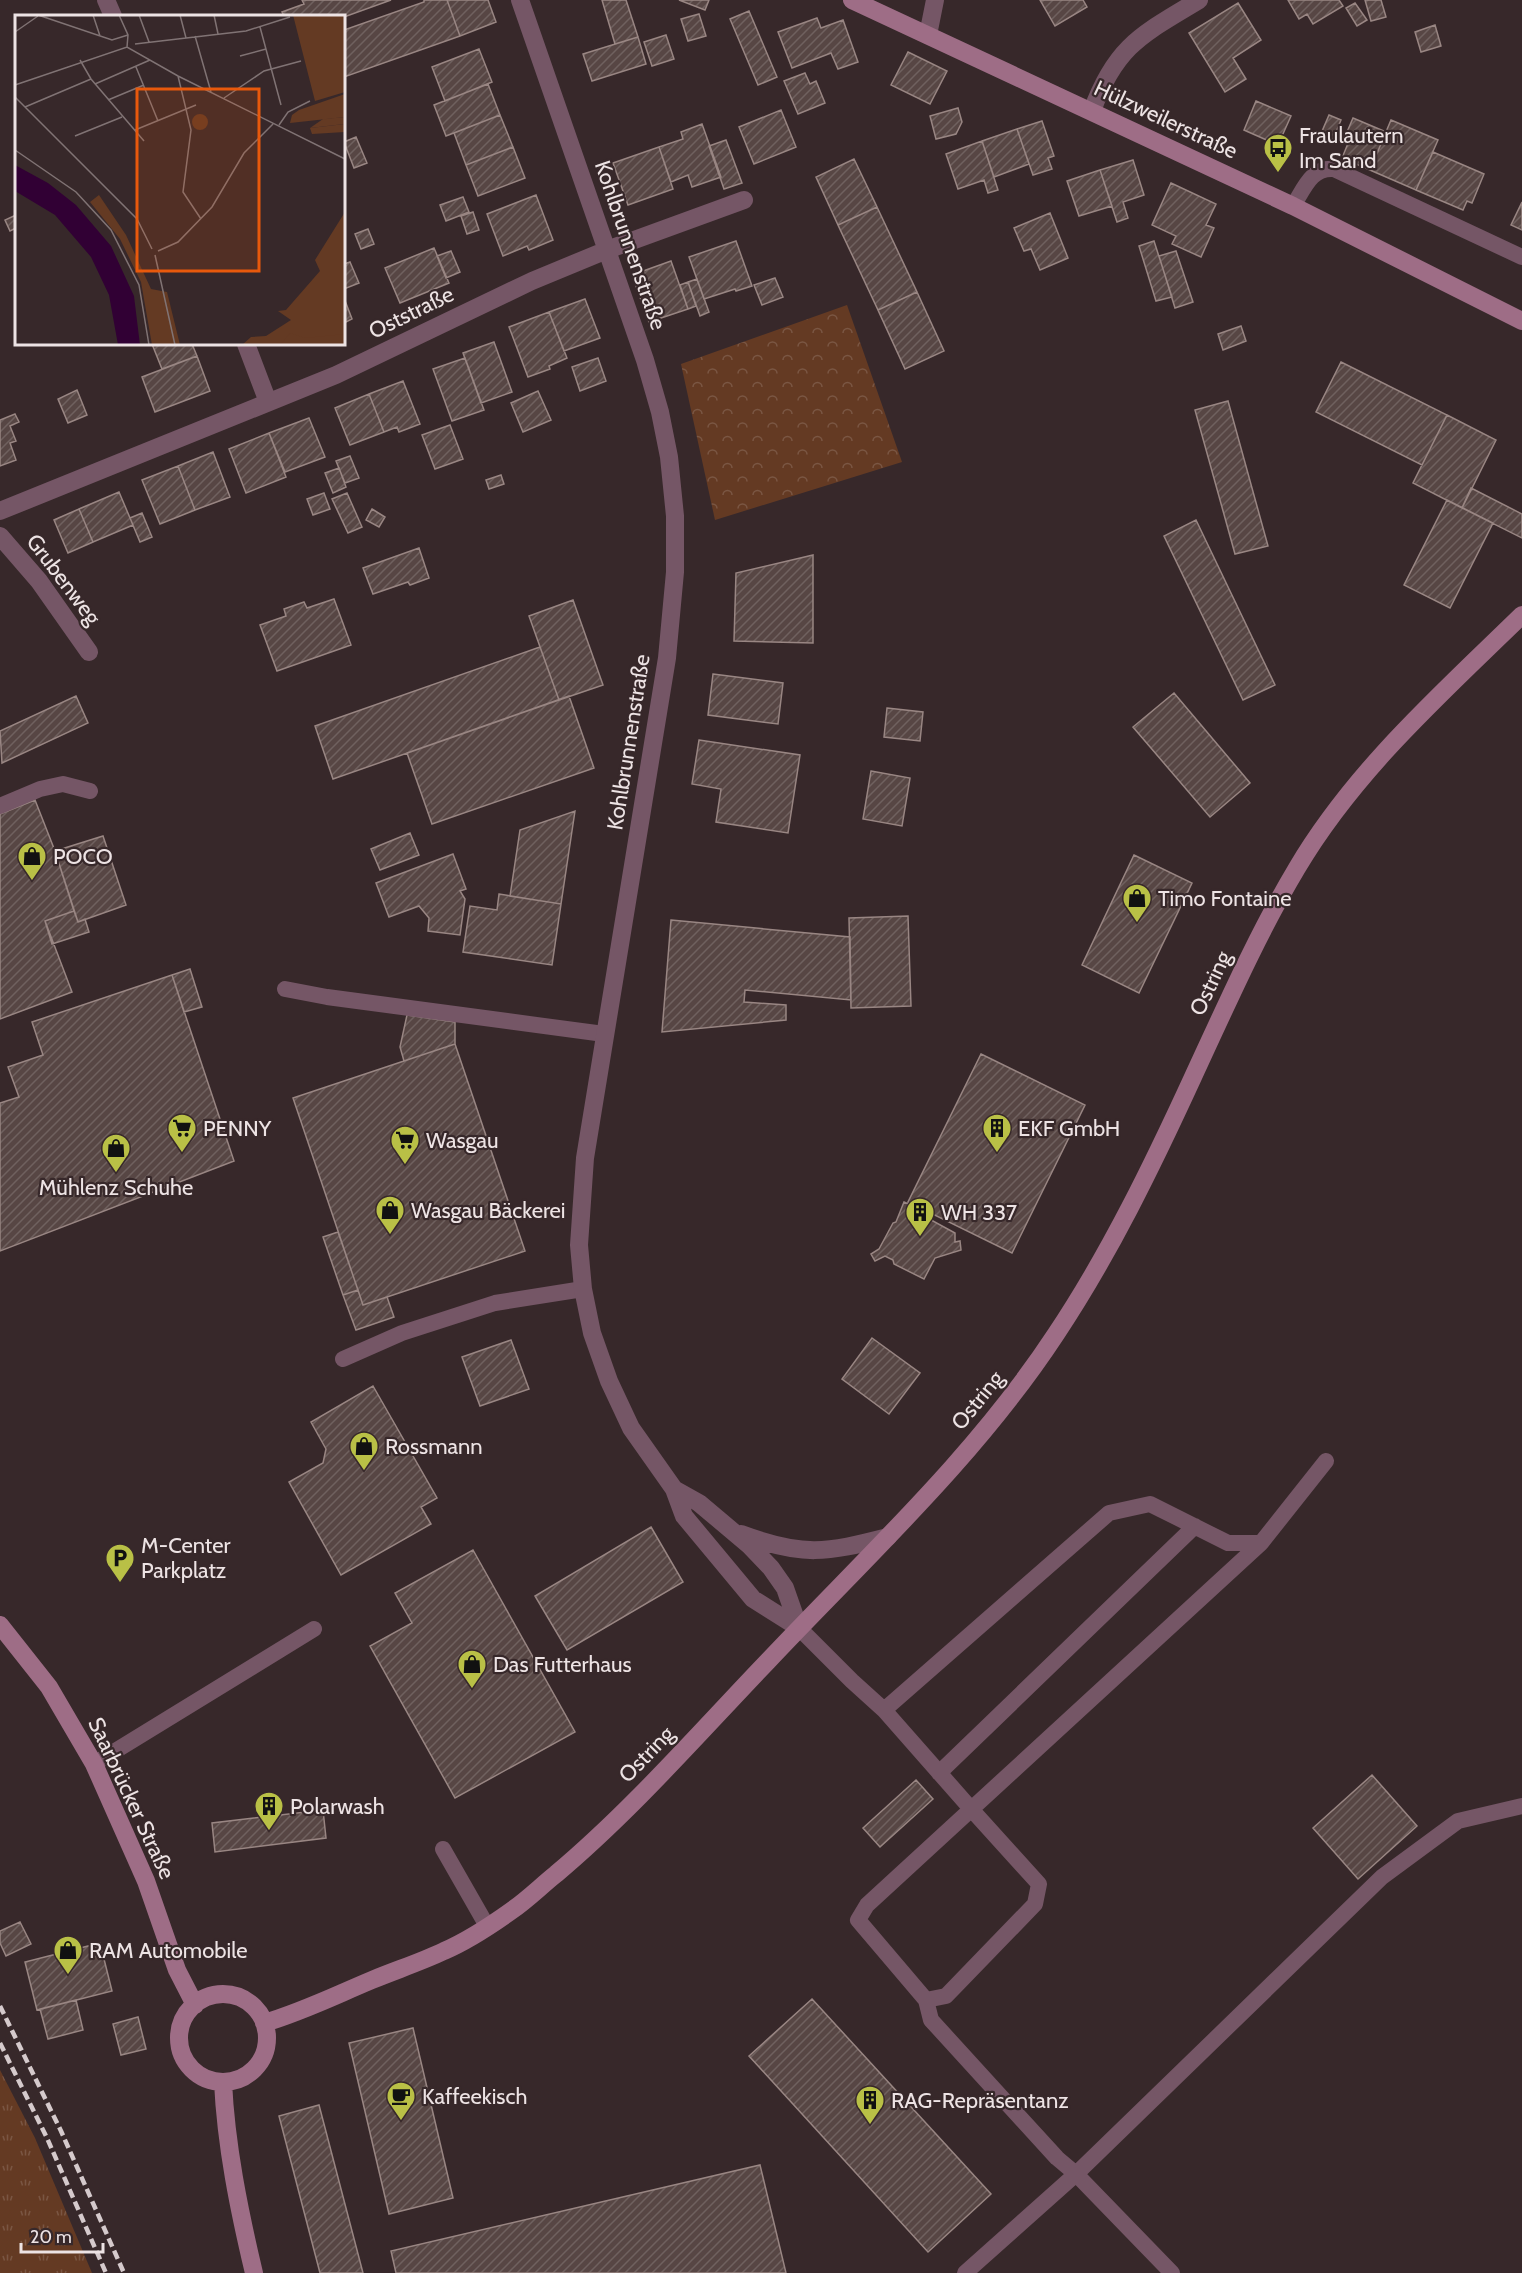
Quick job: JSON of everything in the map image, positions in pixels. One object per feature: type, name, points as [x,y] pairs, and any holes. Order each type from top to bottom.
[{"type":"street","points":[[106,0],[113,15]]},
{"type":"street","name":"Kohlbrunnenstraße","points":[[520,0],[645,360],[669,457],[675,516],[675,572],[667,657],[585,1158],[579,1245],[583,1289],[592,1333],[613,1390],[631,1428],[674,1489],[684,1516],[753,1599],[799,1628]]},
{"type":"street","name":"Hülzweilerstraße","points":[[852,0],[1293,206],[1522,321]]},
{"type":"street","points":[[928,35],[935,0]]},
{"type":"street","points":[[1092,111],[1102,83],[1117,59],[1142,34],[1199,0]]},
{"type":"street","name":"Oststraße","points":[[0,511],[336,375],[482,304],[607,250],[744,200]]},
{"type":"street","points":[[246,345],[268,402]]},
{"type":"street","name":"Grubenweg","points":[[0,536],[39,581],[89,652]]},
{"type":"street","name":"Ostring","points":[[264,2023],[299,2013],[448,1950],[513,1910],[579,1854],[626,1810],[941,1483],[1012,1396],[1057,1333],[1100,1261],[1191,1083],[1255,943],[1299,864],[1381,753],[1522,615]]},
{"type":"street","name":"Kohlbrunnenstraße","points":[[674,1489],[699,1503],[764,1561],[785,1587],[799,1628]]},
{"type":"street","name":"Kohlbrunnenstraße","points":[[731,1530],[772,1545],[809,1551],[841,1549],[888,1537]]},
{"type":"street","name":"Saarbrücker Straße","points":[[0,1625],[49,1687],[94,1764],[146,1881],[177,1970],[195,2005]]},
{"type":"street","points":[[220,1995],[234,1996],[247,2001],[258,2011],[264,2023],[267,2037],[265,2051],[259,2063],[243,2077],[224,2082],[209,2080],[197,2074],[187,2064],[181,2051],[179,2038],[186,2014],[207,1998],[220,1995]]},
{"type":"street","points":[[224,2082],[225,2118],[232,2167],[254,2273]]},
{"type":"lane","points":[[1293,206],[1316,172],[1324,168],[1334,169],[1522,257]]},
{"type":"lane","points":[[0,806],[40,789],[63,784],[90,791]]},
{"type":"lane","points":[[285,989],[327,997],[604,1034]]},
{"type":"lane","points":[[343,1359],[402,1333],[495,1303],[583,1289]]},
{"type":"lane","points":[[1172,2273],[1076,2174],[1057,2158],[931,2020],[926,2001],[858,1920],[867,1905],[1261,1543],[1326,1461]]},
{"type":"lane","points":[[884,1710],[1109,1513],[1150,1504],[1227,1543],[1261,1543]]},
{"type":"lane","points":[[939,1773],[1195,1526]]},
{"type":"lane","points":[[799,1628],[852,1682],[884,1710],[1039,1884],[1035,1904],[1019,1921],[946,1996],[926,2001]]},
{"type":"lane","points":[[94,1764],[314,1629]]},
{"type":"lane","points":[[965,2273],[1076,2174],[1382,1877],[1458,1821],[1522,1806]]},
{"type":"lane","points":[[443,1849],[488,1926]]},
{"type":"green space","points":[[847,305],[902,462],[715,520],[681,364]]},
{"type":"green space","points":[[0,2070],[35,2138],[92,2273],[0,2273]]},
{"type":"building","points":[[302,0],[391,0],[345,17],[284,15],[282,12],[304,4]]},
{"type":"building","points":[[424,0],[447,0],[460,36],[345,77],[345,30],[424,2]]},
{"type":"building","points":[[447,0],[488,0],[496,22],[460,36]]},
{"type":"building","points":[[602,0],[626,0],[638,37],[615,44]]},
{"type":"building","points":[[679,0],[709,0],[705,10]]},
{"type":"building","points":[[1040,0],[1083,0],[1087,7],[1055,26]]},
{"type":"building","points":[[1288,0],[1339,0],[1343,6],[1313,24],[1307,14],[1299,19]]},
{"type":"building","points":[[1365,0],[1381,0],[1386,17],[1371,21]]},
{"type":"building","points":[[1238,3],[1261,40],[1233,58],[1246,79],[1225,92],[1189,33]]},
{"type":"building","points":[[1355,3],[1367,20],[1357,26],[1346,8]]},
{"type":"building","points":[[749,11],[777,77],[758,85],[730,19]]},
{"type":"building","points":[[699,14],[706,36],[688,41],[681,19]]},
{"type":"building","points":[[817,18],[821,28],[843,20],[858,62],[838,69],[831,53],[792,68],[778,32]]},
{"type":"building","points":[[1435,25],[1441,46],[1421,52],[1415,32]]},
{"type":"building","points":[[666,35],[674,59],[652,66],[644,42]]},
{"type":"building","points":[[638,37],[646,64],[592,81],[583,54]]},
{"type":"building","points":[[479,49],[492,82],[445,101],[432,67]]},
{"type":"building","points":[[908,52],[947,71],[930,104],[891,85]]},
{"type":"building","points":[[805,73],[810,84],[816,81],[825,103],[798,114],[784,81]]},
{"type":"building","points":[[488,84],[500,115],[446,136],[434,105]]},
{"type":"building","points":[[1256,101],[1291,116],[1278,145],[1244,130]]},
{"type":"building","points":[[958,108],[962,122],[956,134],[936,139],[930,116]]},
{"type":"building","points":[[781,110],[796,147],[754,164],[739,127]]},
{"type":"building","points":[[500,115],[513,147],[466,165],[454,133]]},
{"type":"building","points":[[1329,115],[1341,120],[1332,142],[1320,136]]},
{"type":"building","points":[[1353,118],[1386,132],[1370,170],[1342,158],[1349,141],[1344,139]]},
{"type":"building","points":[[1391,120],[1438,140],[1416,190],[1370,170]]},
{"type":"building","points":[[1042,121],[1054,156],[1048,158],[1052,169],[1033,175],[1017,129]]},
{"type":"building","points":[[702,124],[721,177],[692,187],[688,175],[671,182],[659,147],[683,139],[681,132]]},
{"type":"building","points":[[1017,129],[1029,164],[994,177],[982,141]]},
{"type":"building","points":[[356,137],[367,163],[354,168],[345,142]]},
{"type":"building","points":[[726,140],[742,183],[724,189],[709,146]]},
{"type":"building","points":[[982,141],[998,190],[988,193],[984,180],[958,189],[946,154]]},
{"type":"building","points":[[513,147],[525,178],[478,196],[466,165]]},
{"type":"building","points":[[659,147],[673,189],[628,205],[613,163]]},
{"type":"building","points":[[1433,152],[1484,174],[1472,203],[1467,201],[1463,210],[1416,190]]},
{"type":"building","points":[[854,159],[877,207],[838,225],[816,177]]},
{"type":"building","points":[[1133,160],[1144,195],[1123,202],[1128,218],[1117,222],[1100,170]]},
{"type":"building","points":[[1100,170],[1112,206],[1079,216],[1067,181]]},
{"type":"building","points":[[1171,183],[1216,204],[1206,225],[1214,228],[1201,257],[1172,244],[1176,236],[1152,225]]},
{"type":"building","points":[[536,195],[553,240],[529,250],[527,246],[503,256],[487,214]]},
{"type":"building","points":[[463,197],[469,212],[446,221],[440,205]]},
{"type":"building","points":[[1522,202],[1522,230],[1511,225]]},
{"type":"building","points":[[877,207],[917,292],[878,310],[838,225]]},
{"type":"building","points":[[473,212],[479,230],[467,234],[461,216]]},
{"type":"building","points":[[1050,213],[1068,258],[1040,270],[1031,249],[1024,251],[1014,228]]},
{"type":"building","points":[[15,215],[15,228],[10,231],[5,220]]},
{"type":"building","points":[[368,229],[374,244],[361,249],[355,234]]},
{"type":"building","points":[[736,241],[752,286],[704,299],[689,257]]},
{"type":"building","points":[[1154,241],[1172,297],[1156,301],[1139,246]]},
{"type":"building","points":[[434,248],[449,283],[400,303],[385,268]]},
{"type":"building","points":[[451,251],[460,272],[446,278],[437,256]]},
{"type":"building","points":[[1176,251],[1193,302],[1175,308],[1159,256]]},
{"type":"building","points":[[671,261],[688,309],[649,322],[632,275]]},
{"type":"building","points":[[350,262],[359,283],[345,289],[345,264]]},
{"type":"building","points":[[775,278],[783,297],[762,305],[754,285]]},
{"type":"building","points":[[697,279],[709,312],[700,316],[688,282]]},
{"type":"building","points":[[688,282],[696,306],[688,309],[680,285]]},
{"type":"building","points":[[917,292],[944,351],[905,369],[878,310]]},
{"type":"building","points":[[585,299],[600,338],[564,351],[549,312]]},
{"type":"building","points":[[345,301],[352,319],[345,322]]},
{"type":"building","points":[[549,312],[567,358],[549,366],[550,369],[528,377],[509,327]]},
{"type":"building","points":[[1241,326],[1246,341],[1223,350],[1218,334]]},
{"type":"building","points":[[494,342],[512,392],[481,403],[463,353]]},
{"type":"building","points":[[152,345],[192,345],[197,356],[162,369]]},
{"type":"building","points":[[197,356],[210,391],[155,412],[142,377]]},
{"type":"building","points":[[465,358],[484,410],[452,421],[433,369]]},
{"type":"building","points":[[598,358],[606,381],[580,391],[572,367]]},
{"type":"building","points":[[1341,362],[1447,415],[1422,465],[1316,412]]},
{"type":"building","points":[[403,381],[420,424],[399,432],[397,427],[384,432],[369,394]]},
{"type":"building","points":[[77,390],[87,415],[68,423],[58,399]]},
{"type":"building","points":[[538,391],[551,420],[523,432],[511,403]]},
{"type":"building","points":[[369,394],[384,432],[350,445],[335,408]]},
{"type":"building","points":[[1228,401],[1268,546],[1235,554],[1195,410]]},
{"type":"building","points":[[15,414],[19,422],[10,426],[16,441],[10,443],[16,460],[0,466],[0,420]]},
{"type":"building","points":[[1447,415],[1496,440],[1462,508],[1413,483]]},
{"type":"building","points":[[309,418],[325,457],[285,472],[269,433]]},
{"type":"building","points":[[450,425],[463,459],[435,469],[422,435]]},
{"type":"building","points":[[269,433],[286,477],[246,493],[229,449]]},
{"type":"building","points":[[213,452],[230,497],[195,510],[178,466]]},
{"type":"building","points":[[350,456],[359,478],[345,483],[336,461]]},
{"type":"building","points":[[178,466],[195,510],[160,524],[142,480]]},
{"type":"building","points":[[339,468],[346,487],[333,493],[325,473]]},
{"type":"building","points":[[501,475],[504,484],[489,489],[486,480]]},
{"type":"building","points":[[1471,488],[1522,514],[1522,538],[1462,508]]},
{"type":"building","points":[[119,492],[133,525],[93,542],[79,509]]},
{"type":"building","points":[[324,493],[330,509],[313,515],[307,499]]},
{"type":"building","points":[[347,493],[362,527],[348,533],[332,499]]},
{"type":"building","points":[[1447,500],[1493,523],[1450,608],[1404,585]]},
{"type":"building","points":[[79,509],[93,542],[68,553],[54,520]]},
{"type":"building","points":[[372,509],[385,517],[379,527],[366,520]]},
{"type":"building","points":[[142,513],[152,537],[140,542],[130,518]]},
{"type":"building","points":[[1196,520],[1275,685],[1243,700],[1164,536]]},
{"type":"building","points":[[419,548],[429,578],[410,585],[408,582],[373,594],[363,568]]},
{"type":"building","points":[[813,555],[813,643],[734,641],[736,573]]},
{"type":"building","points":[[334,599],[351,645],[277,671],[260,625],[286,616],[284,609],[304,602],[307,608]]},
{"type":"building","points":[[573,600],[603,685],[559,700],[529,616]]},
{"type":"building","points":[[540,647],[559,700],[333,779],[315,726]]},
{"type":"building","points":[[713,674],[783,683],[778,724],[708,715]]},
{"type":"building","points":[[1174,693],[1250,783],[1210,817],[1133,727]]},
{"type":"building","points":[[76,696],[88,723],[2,763],[0,731]]},
{"type":"building","points":[[569,696],[594,768],[432,824],[407,753]]},
{"type":"building","points":[[887,708],[923,712],[920,741],[884,737]]},
{"type":"building","points":[[699,740],[800,755],[788,833],[716,822],[721,789],[692,784]]},
{"type":"building","points":[[871,771],[910,778],[902,826],[863,819]]},
{"type":"building","name":"POCO","points":[[35,800],[55,851],[74,911],[45,921],[72,992],[0,1019],[0,814]]},
{"type":"building","points":[[575,811],[561,904],[510,896],[520,830]]},
{"type":"building","points":[[410,833],[419,855],[380,870],[371,849]]},
{"type":"building","points":[[103,836],[126,905],[78,922],[55,851]]},
{"type":"building","points":[[453,854],[466,889],[460,891],[465,899],[460,935],[428,931],[429,918],[419,906],[389,917],[376,883]]},
{"type":"building","name":"Timo Fontaine","points":[[1134,855],[1192,883],[1139,993],[1082,965]]},
{"type":"building","points":[[499,894],[561,904],[552,965],[463,952],[470,906],[497,910]]},
{"type":"building","points":[[74,911],[78,922],[85,919],[89,932],[52,944],[45,921]]},
{"type":"building","points":[[908,916],[911,1006],[851,1008],[849,918]]},
{"type":"building","points":[[671,920],[850,937],[851,1000],[745,990],[744,1002],[786,1005],[786,1020],[662,1032]]},
{"type":"building","points":[[190,969],[202,1007],[184,1012],[172,975]]},
{"type":"building","points":[[172,975],[234,1161],[0,1251],[0,1103],[19,1097],[8,1067],[43,1055],[32,1022]]},
{"type":"building","points":[[407,1015],[455,1022],[455,1044],[404,1061],[400,1047]]},
{"type":"building","name":"Wasgau","points":[[455,1044],[525,1251],[363,1305],[293,1098]]},
{"type":"building","name":"EKF GmbH","points":[[981,1054],[1085,1105],[1012,1253],[908,1202]]},
{"type":"building","name":"WH 337","points":[[904,1202],[911,1205],[909,1208],[955,1233],[955,1242],[960,1241],[961,1250],[935,1258],[924,1279],[894,1264],[893,1260],[885,1256],[875,1261],[871,1254],[879,1249],[893,1223],[896,1222]]},
{"type":"building","points":[[338,1232],[358,1290],[343,1295],[323,1237]]},
{"type":"building","points":[[358,1290],[363,1305],[387,1297],[394,1317],[356,1330],[343,1295]]},
{"type":"building","points":[[872,1338],[920,1373],[889,1414],[842,1379]]},
{"type":"building","points":[[511,1340],[529,1389],[480,1406],[462,1357]]},
{"type":"building","name":"Rossmann","points":[[373,1386],[437,1498],[421,1507],[431,1524],[341,1575],[289,1482],[323,1463],[326,1449],[311,1422]]},
{"type":"building","points":[[651,1527],[683,1582],[567,1650],[535,1596]]},
{"type":"building","name":"Das Futterhaus","points":[[473,1550],[575,1732],[455,1798],[370,1646],[412,1623],[395,1593]]},
{"type":"building","points":[[1372,1775],[1417,1826],[1358,1879],[1313,1828]]},
{"type":"building","points":[[916,1780],[933,1799],[880,1847],[863,1828]]},
{"type":"building","name":"Polarwash","points":[[323,1810],[326,1838],[215,1852],[212,1823]]},
{"type":"building","points":[[20,1922],[31,1944],[6,1956],[0,1943],[0,1931]]},
{"type":"building","name":"RAM Automobile","points":[[100,1943],[112,1991],[37,2010],[25,1962]]},
{"type":"building","name":"RAG-Repräsentanz","points":[[812,1999],[991,2194],[928,2252],[749,2056]]},
{"type":"building","points":[[76,2000],[83,2030],[48,2039],[40,2009]]},
{"type":"building","points":[[138,2017],[146,2049],[121,2055],[113,2024]]},
{"type":"building","name":"Kaffeekisch","points":[[413,2028],[453,2198],[389,2214],[349,2043]]},
{"type":"building","points":[[319,2105],[363,2273],[320,2273],[279,2116]]},
{"type":"building","points":[[760,2165],[786,2273],[396,2273],[391,2251]]},
{"type":"railway","points":[[0,2006],[61,2131],[124,2273]]},
{"type":"railway","points":[[0,2043],[47,2138],[106,2273]]},
{"type":"place","name":"Fraulautern Im Sand","points":[[1278,174]]},
{"type":"place","name":"POCO","points":[[32,882]]},
{"type":"place","name":"Timo Fontaine","points":[[1137,924]]},
{"type":"place","name":"PENNY","points":[[182,1154]]},
{"type":"place","name":"EKF GmbH","points":[[997,1154]]},
{"type":"place","name":"Wasgau","points":[[405,1166]]},
{"type":"place","name":"Mühlenz Schuhe","points":[[116,1174]]},
{"type":"place","name":"Wasgau Bäckerei","points":[[390,1236]]},
{"type":"place","name":"WH 337","points":[[920,1238]]},
{"type":"place","name":"Rossmann","points":[[364,1472]]},
{"type":"place","name":"M-Center Parkplatz","points":[[120,1584]]},
{"type":"place","name":"Das Futterhaus","points":[[472,1690]]},
{"type":"place","name":"Polarwash","points":[[269,1832]]},
{"type":"place","name":"RAM Automobile","points":[[68,1976]]},
{"type":"place","name":"Kaffeekisch","points":[[401,2122]]},
{"type":"place","name":"RAG-Repräsentanz","points":[[870,2126]]}]
